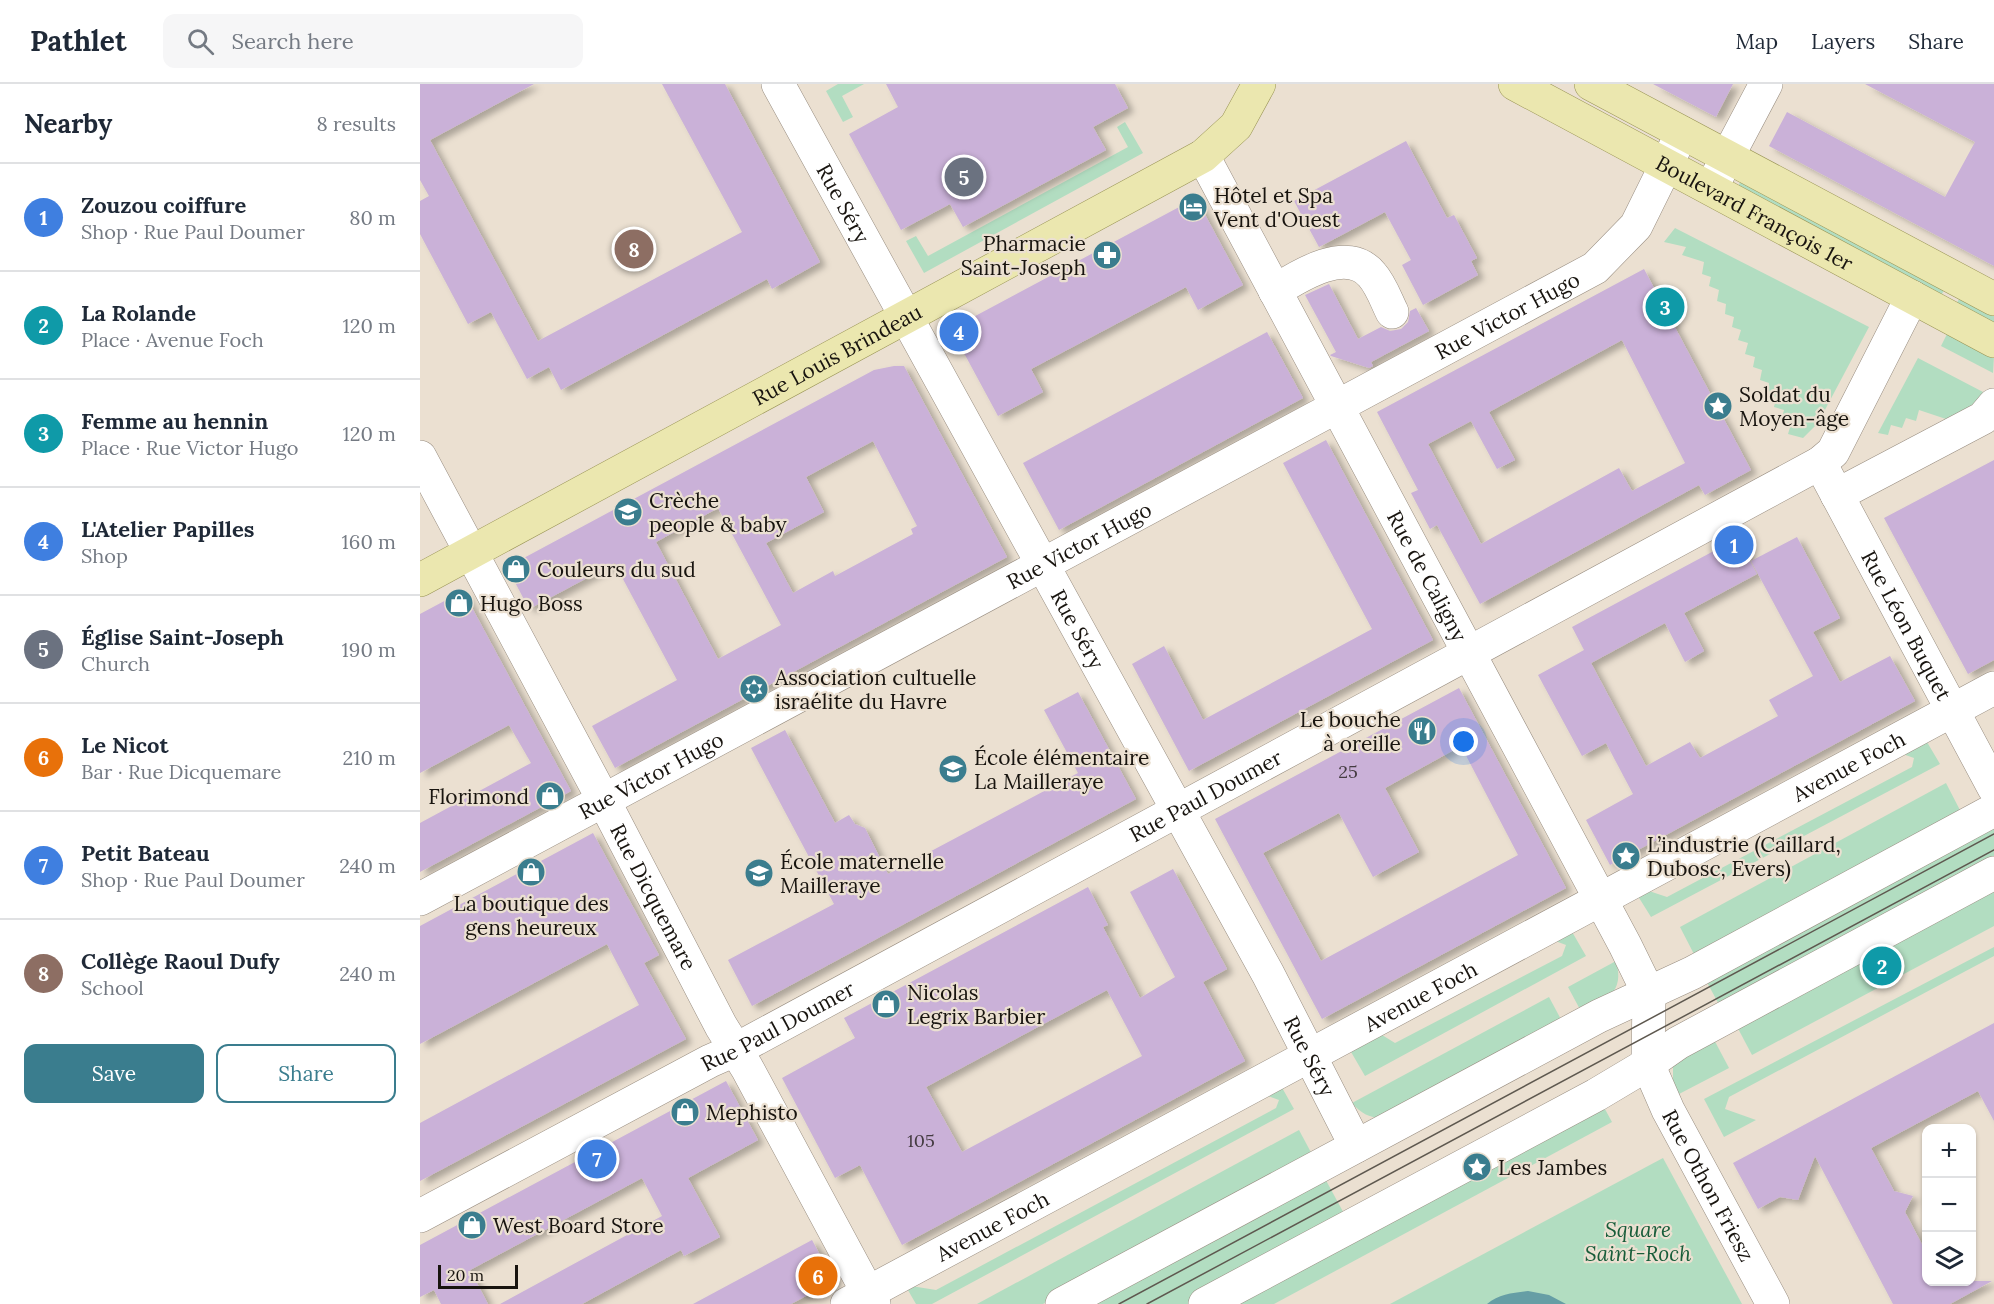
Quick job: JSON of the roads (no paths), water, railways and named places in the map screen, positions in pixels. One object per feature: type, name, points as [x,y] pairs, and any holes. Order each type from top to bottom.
[{"type":"main road","name":"Rue Louis Brindeau","points":[[420,580],[1203,156],[1236,126],[1259,84]]},
{"type":"main road","name":"Boulevard François 1er","points":[[1515,84],[1994,341]]},
{"type":"main road","name":"Boulevard François 1er","points":[[1591,84],[1994,299]]},
{"type":"street","points":[[1711,189],[1766,84]]},
{"type":"street","name":"Rue Séry","points":[[780,85],[1268,974],[1356,1146]]},
{"type":"street","name":"Rue Victor Hugo","points":[[420,899],[1595,268],[1635,226],[1682,133]]},
{"type":"street","name":"Rue de Caligny","points":[[1203,156],[1649,994]]},
{"type":"street","points":[[1275,291],[1312,269],[1345,261],[1359,264],[1372,274],[1392,312]]},
{"type":"street","name":"Rue Paul Doumer","points":[[420,1216],[710,1061],[735,1050],[1820,463],[1833,452],[1912,297]]},
{"type":"street","points":[[1837,495],[1983,418],[1994,407]]},
{"type":"street","name":"Rue Dicquemare","points":[[420,457],[604,801],[689,966],[747,1068],[863,1300]]},
{"type":"street","name":"Rue Léon Buquet","points":[[1820,463],[1994,788]]},
{"type":"street","name":"Avenue Foch","points":[[863,1300],[1309,1056],[1994,688]]},
{"type":"street","points":[[1062,1304],[1599,1016],[1713,962],[1994,810]]},
{"type":"street","points":[[1205,1304],[1586,1101],[1678,1043],[1994,873]]},
{"type":"street","points":[[1648,1064],[1649,994]]},
{"type":"street","name":"Rue Othon Friesz","points":[[1648,1064],[1668,1110],[1773,1304]]},
{"type":"water","points":[[1528,1291],[1549,1295],[1566,1304],[1487,1304],[1501,1296]]},
{"type":"tram line","points":[[1119,1304],[1994,834]]},
{"type":"tram line","points":[[1147,1304],[1994,850]]},
{"type":"place","name":"Église Saint-Joseph","points":[[964,177]]},
{"type":"place","name":"Hôtel et Spa Vent d'Ouest","points":[[1193,207]]},
{"type":"place","name":"Collège Raoul Dufy","points":[[634,249]]},
{"type":"place","name":"Pharmacie Saint-Joseph","points":[[1107,255]]},
{"type":"place","name":"Femme au hennin","points":[[1665,307]]},
{"type":"place","name":"L'Atelier Papilles","points":[[959,332]]},
{"type":"place","name":"Soldat du Moyen-âge","points":[[1718,406]]},
{"type":"place","name":"Crèche people & baby","points":[[628,512]]},
{"type":"place","name":"Zouzou coiffure","points":[[1734,545]]},
{"type":"place","name":"Couleurs du sud","points":[[516,569]]},
{"type":"place","name":"Hugo Boss","points":[[459,603]]},
{"type":"place","name":"Association cultuelle israélite du Havre","points":[[754,689]]},
{"type":"place","name":"Le bouche à oreille","points":[[1422,731]]},
{"type":"place","name":"École élémentaire La Mailleraye","points":[[953,769]]},
{"type":"place","name":"Florimond","points":[[550,796]]},
{"type":"place","name":"L’industrie (Caillard, Dubosc, Evers)","points":[[1626,856]]},
{"type":"place","name":"La boutique des gens heureux","points":[[531,872]]},
{"type":"place","name":"École maternelle Mailleraye","points":[[759,873]]},
{"type":"place","name":"La Rolande","points":[[1882,966]]},
{"type":"place","name":"Nicolas Legrix Barbier","points":[[886,1004]]},
{"type":"place","name":"Mephisto","points":[[685,1112]]},
{"type":"place","name":"Petit Bateau","points":[[597,1159]]},
{"type":"place","name":"Les Jambes","points":[[1477,1167]]},
{"type":"place","name":"West Board Store","points":[[472,1225]]},
{"type":"place","name":"Le Nicot","points":[[818,1276]]},
{"type":"park label","name":"Square Saint-Roch","points":[[1638,1241]]}]
